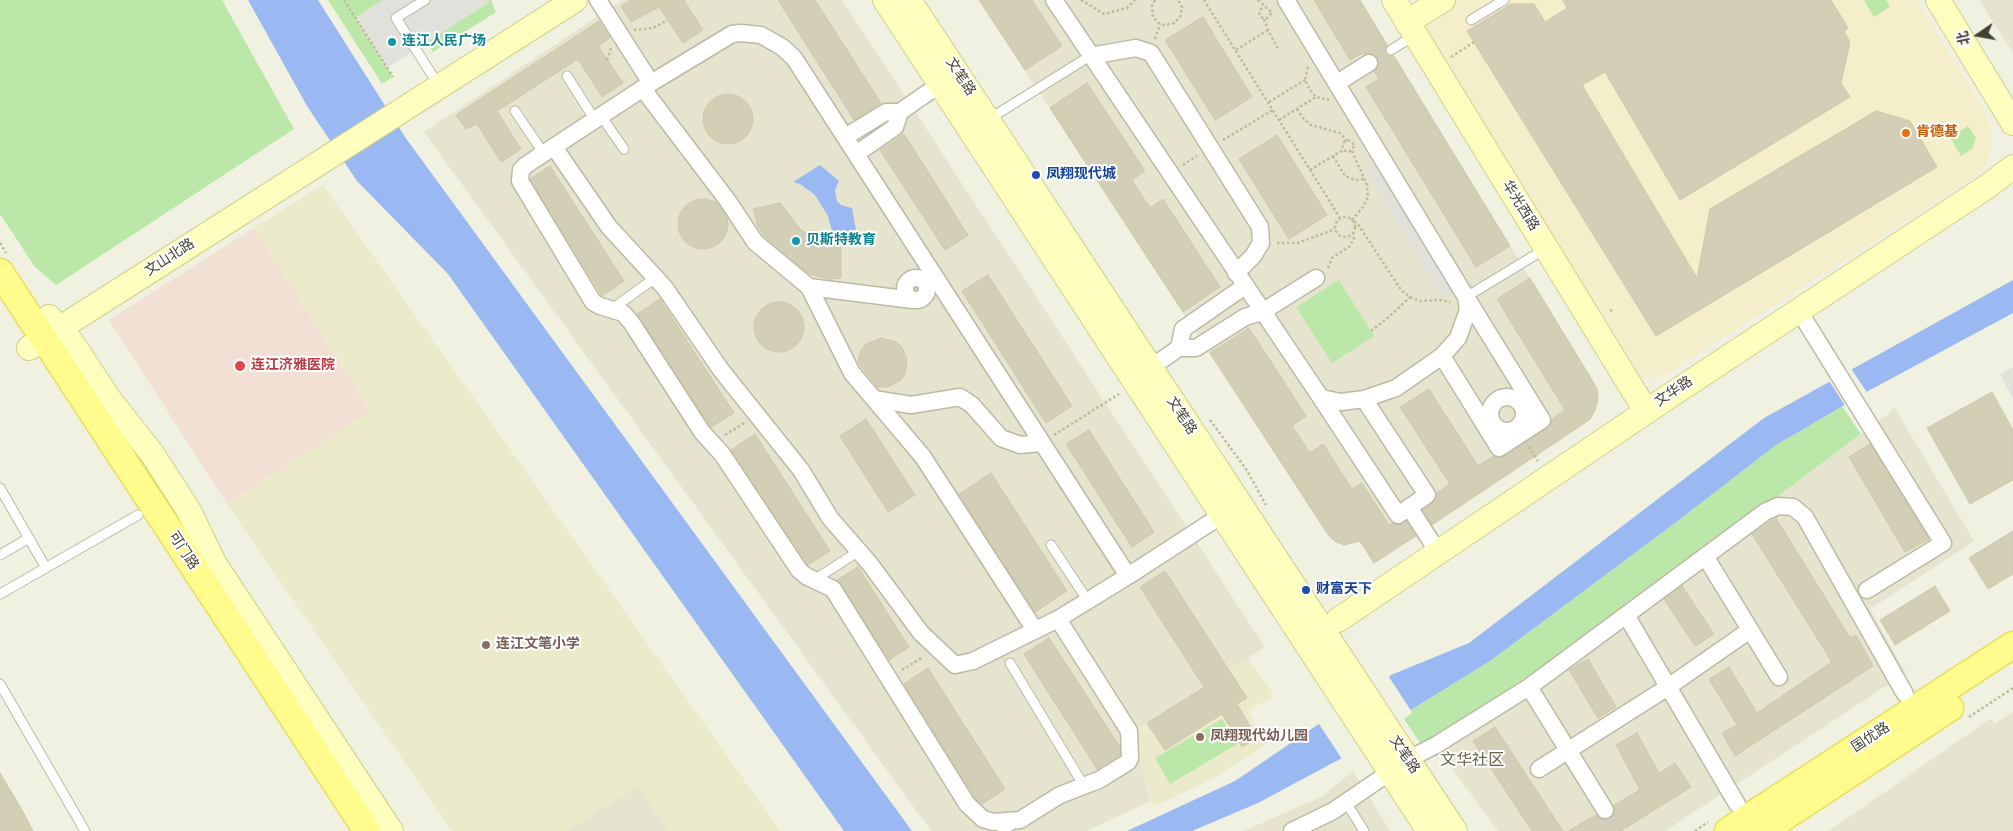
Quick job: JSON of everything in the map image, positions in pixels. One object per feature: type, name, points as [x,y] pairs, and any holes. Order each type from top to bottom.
[{"type":"main road","points":[[435,80],[546,0]]},
{"type":"main road","points":[[402,91],[435,80],[575,0]]},
{"type":"main road","name":"文笔路","points":[[885,0],[940,84],[1143,376],[1291,566],[1352,695],[1380,705],[1378,735]]},
{"type":"main road","name":"文笔路","points":[[909,0],[988,120],[1075,236],[1143,376],[1222,515],[1352,695],[1399,766],[1455,831]]},
{"type":"main road","name":"华光西路","points":[[1394,0],[1646,411]]},
{"type":"main road","points":[[1411,29],[1442,0]]},
{"type":"main road","points":[[1938,0],[2013,123]]},
{"type":"main road","name":"文山北路","points":[[40,332],[303,163],[402,91]]},
{"type":"main road","name":"文华路","points":[[1338,620],[1646,411],[2013,168]]},
{"type":"main road","name":"可门路","points":[[0,272],[367,831]]},
{"type":"main road","name":"可门路","points":[[0,303],[40,332],[138,515],[346,831]]},
{"type":"main road","points":[[40,332],[71,341],[109,399],[152,455],[189,510],[214,564],[391,831]]},
{"type":"main road","points":[[209,590],[214,564]]},
{"type":"main road","name":"国优路","points":[[1728,831],[2013,645]]},
{"type":"main road","points":[[256,663],[285,670]]},
{"type":"main road","name":"国优路","points":[[1763,831],[2013,666]]},
{"type":"main road","name":"文笔路","points":[[1399,766],[1429,831]]},
{"type":"street","points":[[598,0],[647,86],[755,242],[809,288],[852,373],[923,457],[1035,630]]},
{"type":"street","points":[[1054,0],[1398,514],[1427,495],[1364,399]]},
{"type":"street","points":[[1286,0],[1525,402],[1542,420],[1519,431],[1499,448],[1489,425],[1442,356]]},
{"type":"street","points":[[1058,619],[1129,731],[1130,758],[1128,762],[1099,780],[1060,795],[1020,820],[994,822],[983,819],[967,804],[832,589],[799,570],[713,442],[702,432],[631,322],[623,313],[593,302],[520,181],[521,170],[647,86],[732,34],[761,35],[782,47],[794,58],[856,154],[930,280],[1042,442],[1128,576]]},
{"type":"street","points":[[1090,56],[1136,48],[1151,53],[1260,227],[1261,243],[1240,280],[1183,328],[1179,348]]},
{"type":"street","points":[[1337,83],[1369,63]]},
{"type":"street","points":[[845,137],[886,112],[900,112],[940,84]]},
{"type":"street","points":[[856,154],[895,127],[900,112]]},
{"type":"street","points":[[549,150],[609,227],[666,288],[721,370],[801,470],[830,518],[859,551],[921,633],[955,665],[973,661],[1058,619],[1222,515]]},
{"type":"street","points":[[1143,376],[1179,348],[1196,348],[1245,317],[1262,312],[1322,275]]},
{"type":"street","points":[[809,288],[913,300],[906,294],[906,284],[915,278],[930,280]]},
{"type":"street","points":[[1321,398],[1341,402],[1364,399],[1396,388],[1442,356],[1458,338],[1467,303]]},
{"type":"street","points":[[1799,311],[1943,543],[1867,590]]},
{"type":"street","points":[[874,399],[911,405],[960,397],[972,405],[1001,438],[1020,444],[1042,442]]},
{"type":"street","points":[[1489,425],[1492,406],[1500,398],[1511,397],[1525,402]]},
{"type":"street","points":[[1292,831],[1333,811],[1399,766],[1436,746],[1529,687],[1765,512],[1778,506],[1792,508],[1805,517],[1905,694]]},
{"type":"street","points":[[1409,507],[1438,552]]},
{"type":"street","points":[[1705,556],[1779,677]]},
{"type":"street","points":[[1626,615],[1737,804]]},
{"type":"street","points":[[1539,769],[1668,687],[1750,630]]},
{"type":"street","points":[[1529,687],[1605,810]]},
{"type":"lane","points":[[425,0],[396,18],[435,80]]},
{"type":"lane","points":[[1471,20],[1504,0]]},
{"type":"lane","points":[[1390,50],[1411,29]]},
{"type":"lane","points":[[988,120],[1090,56]]},
{"type":"lane","points":[[567,76],[624,149]]},
{"type":"lane","points":[[515,111],[549,150]]},
{"type":"lane","points":[[1467,303],[1546,248]]},
{"type":"lane","points":[[612,309],[656,278]]},
{"type":"lane","points":[[0,488],[46,568]]},
{"type":"lane","points":[[0,594],[138,515]]},
{"type":"lane","points":[[0,555],[29,538]]},
{"type":"lane","points":[[1051,545],[1088,601]]},
{"type":"lane","points":[[814,580],[859,551]]},
{"type":"lane","points":[[1010,663],[1084,786]]},
{"type":"lane","points":[[0,684],[85,831]]},
{"type":"lane","points":[[1346,802],[1364,831]]},
{"type":"lane","points":[[1002,831],[1020,820]]},
{"type":"path","points":[[344,0],[402,91]]},
{"type":"path","points":[[1081,0],[1104,14],[1126,8],[1135,0]]},
{"type":"path","points":[[1155,0],[1152,6],[1153,17],[1160,24],[1164,25],[1174,24],[1178,20],[1182,12],[1179,1],[1184,0]]},
{"type":"path","points":[[1204,0],[1340,218]]},
{"type":"path","points":[[1258,0],[1271,12],[1270,16],[1264,19]]},
{"type":"path","points":[[1268,8],[1260,11],[1260,15],[1264,19],[1278,49]]},
{"type":"path","points":[[1236,50],[1268,30]]},
{"type":"path","points":[[1451,57],[1474,42]]},
{"type":"path","points":[[1269,102],[1305,80]]},
{"type":"path","points":[[1279,120],[1316,97]]},
{"type":"path","points":[[1297,109],[1302,117],[1311,125],[1340,133],[1347,141],[1353,144],[1352,151],[1364,179],[1368,197],[1363,207],[1352,220]]},
{"type":"path","points":[[1343,150],[1342,144],[1347,141]]},
{"type":"path","points":[[1310,170],[1343,150],[1346,152],[1352,151]]},
{"type":"path","points":[[1333,156],[1345,176],[1356,180],[1364,179]]},
{"type":"path","points":[[1335,229],[1336,223],[1340,218],[1346,217],[1358,224],[1402,290],[1410,297],[1420,300],[1467,303]]},
{"type":"path","points":[[1322,275],[1332,258],[1349,247],[1354,239],[1352,220]]},
{"type":"path","points":[[1261,243],[1298,243],[1335,229]]},
{"type":"path","points":[[1335,229],[1341,236],[1348,236],[1353,232]]},
{"type":"path","points":[[1371,331],[1410,297]]},
{"type":"path","points":[[1610,311],[1614,309]]},
{"type":"path","points":[[1042,442],[1143,376]]},
{"type":"path","points":[[713,442],[757,415]]},
{"type":"path","points":[[888,679],[937,648]]},
{"type":"shaded area","points":[[384,0],[488,0],[489,2],[387,68],[355,18]]},
{"type":"shaded area","points":[[622,0],[842,0],[1265,647],[1134,731],[1150,801],[1087,831],[931,831],[424,132]]},
{"type":"shaded area","points":[[979,0],[1360,0],[1597,389],[1598,400],[1590,419],[1374,563],[1360,542],[1344,545],[1336,542],[1329,536],[1314,514]]},
{"type":"shaded area","points":[[1456,0],[1917,0],[1985,112],[1992,144],[1987,162],[1976,176],[1664,375],[1654,378],[1645,377],[1638,371],[1425,33],[1425,21]]},
{"type":"shaded area","points":[[1979,0],[2013,0],[2013,53]]},
{"type":"shaded area","points":[[1377,163],[1454,289],[1442,297],[1366,170]]},
{"type":"shaded area","name":"连江文笔小学","points":[[323,185],[780,831],[669,831],[637,786],[567,831],[452,831],[227,504],[370,411],[254,228]]},
{"type":"shaded area","name":"连江济雅医院","points":[[254,228],[370,411],[227,504],[109,320]]},
{"type":"shaded area","points":[[2013,367],[2013,399],[2000,374]]},
{"type":"shaded area","points":[[1894,407],[1974,541],[1870,609],[1906,673],[1665,831],[1498,831],[1433,742],[1528,684],[1889,413]]},
{"type":"shaded area","name":"凤翔现代幼儿园","points":[[1248,658],[1274,695],[1248,712],[1268,743],[1212,779],[1155,806],[1150,801],[1134,731]]},
{"type":"shaded area","points":[[2013,712],[2013,831],[1829,831],[1991,718],[1994,724]]},
{"type":"shaded area","points":[[1353,771],[1390,831],[1244,831],[1323,796]]},
{"type":"shaded area","points":[[637,786],[669,831],[567,831]]},
{"type":"green space","points":[[0,0],[222,0],[294,129],[56,285],[35,267],[0,214]]},
{"type":"green space","points":[[328,0],[383,0],[355,18],[393,77],[382,84]]},
{"type":"green space","points":[[488,0],[491,0],[496,12],[433,52],[427,42],[489,2]]},
{"type":"green space","points":[[1864,0],[1886,0],[1890,7],[1874,17]]},
{"type":"green space","points":[[1968,126],[1976,138],[1972,149],[1961,156],[1950,137]]},
{"type":"green space","points":[[1339,280],[1374,336],[1332,363],[1296,307]]},
{"type":"green space","points":[[1842,406],[1861,434],[1528,684],[1423,747],[1404,719],[1412,713],[1411,710],[1490,661],[1776,445]]},
{"type":"green space","points":[[1222,719],[1237,744],[1170,784],[1155,758]]},
{"type":"water","points":[[248,0],[318,0],[405,137],[912,831],[844,831],[448,274],[357,181],[307,106]]},
{"type":"water","points":[[820,165],[839,181],[835,190],[837,201],[841,205],[852,208],[856,230],[834,239],[828,216],[815,195],[800,184],[793,182]]},
{"type":"water","points":[[2013,280],[2013,313],[1870,390],[1776,445],[1490,661],[1414,708],[1340,759],[1258,803],[1192,831],[1127,831],[1235,781],[1391,675],[1469,643],[1764,418]]},
{"type":"pier","points":[[1850,367],[1868,394],[1846,407],[1828,379]]},
{"type":"pier","points":[[1387,674],[1412,712],[1342,759],[1317,721]]},
{"type":"building","points":[[631,0],[684,0],[703,30],[683,43],[659,7],[631,22],[621,6]]},
{"type":"building","points":[[778,0],[815,0],[881,103],[854,120]]},
{"type":"building","points":[[979,0],[1032,0],[1062,46],[1025,70]]},
{"type":"building","points":[[1314,0],[1360,0],[1387,45],[1385,48],[1386,53],[1389,56],[1394,56],[1510,246],[1476,267],[1366,87],[1379,79],[1374,71],[1378,67],[1378,58],[1373,54],[1363,53],[1350,60]]},
{"type":"building","points":[[1563,0],[1831,0],[1848,28],[1844,31],[1850,42],[1841,83],[1850,97],[1680,200],[1605,72],[1582,85],[1697,278],[1710,209],[1876,111],[1910,121],[1937,167],[1656,336],[1467,31],[1511,4],[1534,4],[1545,22],[1567,8]]},
{"type":"building","points":[[1203,17],[1252,97],[1215,120],[1165,40]]},
{"type":"building","points":[[599,21],[610,38],[598,46],[623,83],[602,97],[578,59],[497,111],[521,149],[501,162],[477,124],[466,129],[456,115]]},
{"type":"building","points":[[1087,83],[1145,171],[1132,180],[1150,208],[1163,199],[1220,287],[1183,312],[1050,108]]},
{"type":"building","points":[[728,94],[738,96],[746,101],[751,109],[753,119],[751,129],[746,137],[738,142],[728,144],[718,142],[710,137],[705,129],[703,119],[705,109],[710,101],[718,96]]},
{"type":"building","points":[[904,134],[968,235],[945,250],[880,150]]},
{"type":"building","points":[[1277,135],[1327,215],[1289,239],[1239,159]]},
{"type":"building","points":[[550,166],[624,281],[602,296],[530,179]]},
{"type":"building","points":[[703,199],[721,206],[728,224],[721,242],[703,249],[685,242],[678,224],[685,206]]},
{"type":"building","name":"贝斯特教育","points":[[780,203],[801,230],[810,236],[841,246],[841,278],[829,279],[809,274],[765,237],[758,227],[753,209]]},
{"type":"building","points":[[988,275],[1072,406],[1046,423],[962,291]]},
{"type":"building","points":[[1530,278],[1597,389],[1598,400],[1595,410],[1590,419],[1582,425],[1432,525],[1423,510],[1436,500],[1437,493],[1450,484],[1400,407],[1429,389],[1478,466],[1494,456],[1499,458],[1504,456],[1547,428],[1551,424],[1552,419],[1565,410],[1497,299]]},
{"type":"building","points":[[915,281],[923,285],[924,289],[921,295],[915,290],[907,289],[908,285]]},
{"type":"building","points":[[660,299],[734,413],[711,427],[637,314]]},
{"type":"building","points":[[779,302],[789,304],[797,309],[802,317],[804,327],[802,337],[797,345],[789,350],[779,352],[769,350],[761,345],[756,337],[754,327],[756,317],[761,309],[769,304]]},
{"type":"building","points":[[1249,328],[1306,416],[1292,426],[1310,453],[1323,444],[1352,489],[1362,483],[1389,525],[1392,523],[1399,525],[1406,521],[1416,536],[1374,563],[1360,541],[1344,545],[1336,542],[1329,536],[1210,353]]},
{"type":"building","points":[[881,338],[896,342],[902,347],[907,360],[905,374],[901,380],[888,387],[877,387],[858,362],[861,350],[866,344]]},
{"type":"building","points":[[1992,392],[2013,430],[2013,480],[1970,504],[1927,428]]},
{"type":"building","points":[[866,419],[915,495],[888,512],[840,436]]},
{"type":"building","points":[[1089,430],[1154,532],[1132,547],[1066,444]]},
{"type":"building","points":[[755,434],[830,551],[808,565],[731,450]]},
{"type":"building","points":[[1870,444],[1929,539],[1905,552],[1849,457]]},
{"type":"building","points":[[991,473],[1067,591],[1035,612],[959,494]]},
{"type":"building","points":[[1776,518],[1850,638],[1856,635],[1873,666],[1735,756],[1722,733],[1737,725],[1709,679],[1729,667],[1757,713],[1832,662],[1752,534]]},
{"type":"building","points":[[2013,531],[2013,574],[1988,589],[1969,558]]},
{"type":"building","points":[[858,567],[909,647],[889,660],[837,580]]},
{"type":"building","points":[[1165,571],[1247,698],[1237,704],[1257,738],[1242,747],[1222,714],[1165,750],[1147,723],[1204,687],[1140,587]]},
{"type":"building","points":[[1682,586],[1714,634],[1695,646],[1664,599]]},
{"type":"building","points":[[1935,586],[1950,611],[1895,645],[1880,620]]},
{"type":"building","points":[[1049,638],[1120,747],[1120,755],[1097,769],[1024,654]]},
{"type":"building","points":[[1588,659],[1616,707],[1598,718],[1569,670]]},
{"type":"building","points":[[928,668],[1005,789],[982,804],[975,798],[904,684]]},
{"type":"building","points":[[1495,727],[1563,831],[1532,831],[1473,741]]},
{"type":"building","points":[[1637,733],[1659,773],[1675,763],[1691,787],[1621,831],[1568,831],[1596,815],[1601,819],[1610,819],[1614,814],[1614,805],[1640,790],[1616,745]]},
{"type":"building","points":[[0,773],[22,810],[33,831],[0,831]]},
{"type":"tunnel","points":[[1605,810],[1618,831]]},
{"type":"place","name":"连江人民广场","points":[[392,42]]},
{"type":"place","name":"肯德基","points":[[1906,133]]},
{"type":"place","name":"凤翔现代城","points":[[1036,175]]},
{"type":"place","name":"贝斯特教育","points":[[796,241]]},
{"type":"place","name":"连江济雅医院","points":[[240,366]]},
{"type":"place","name":"财富天下","points":[[1306,590]]},
{"type":"place","name":"连江文笔小学","points":[[486,645]]},
{"type":"place","name":"凤翔现代幼儿园","points":[[1200,737]]},
{"type":"district","name":"文华社区","points":[[1472,761]]}]
